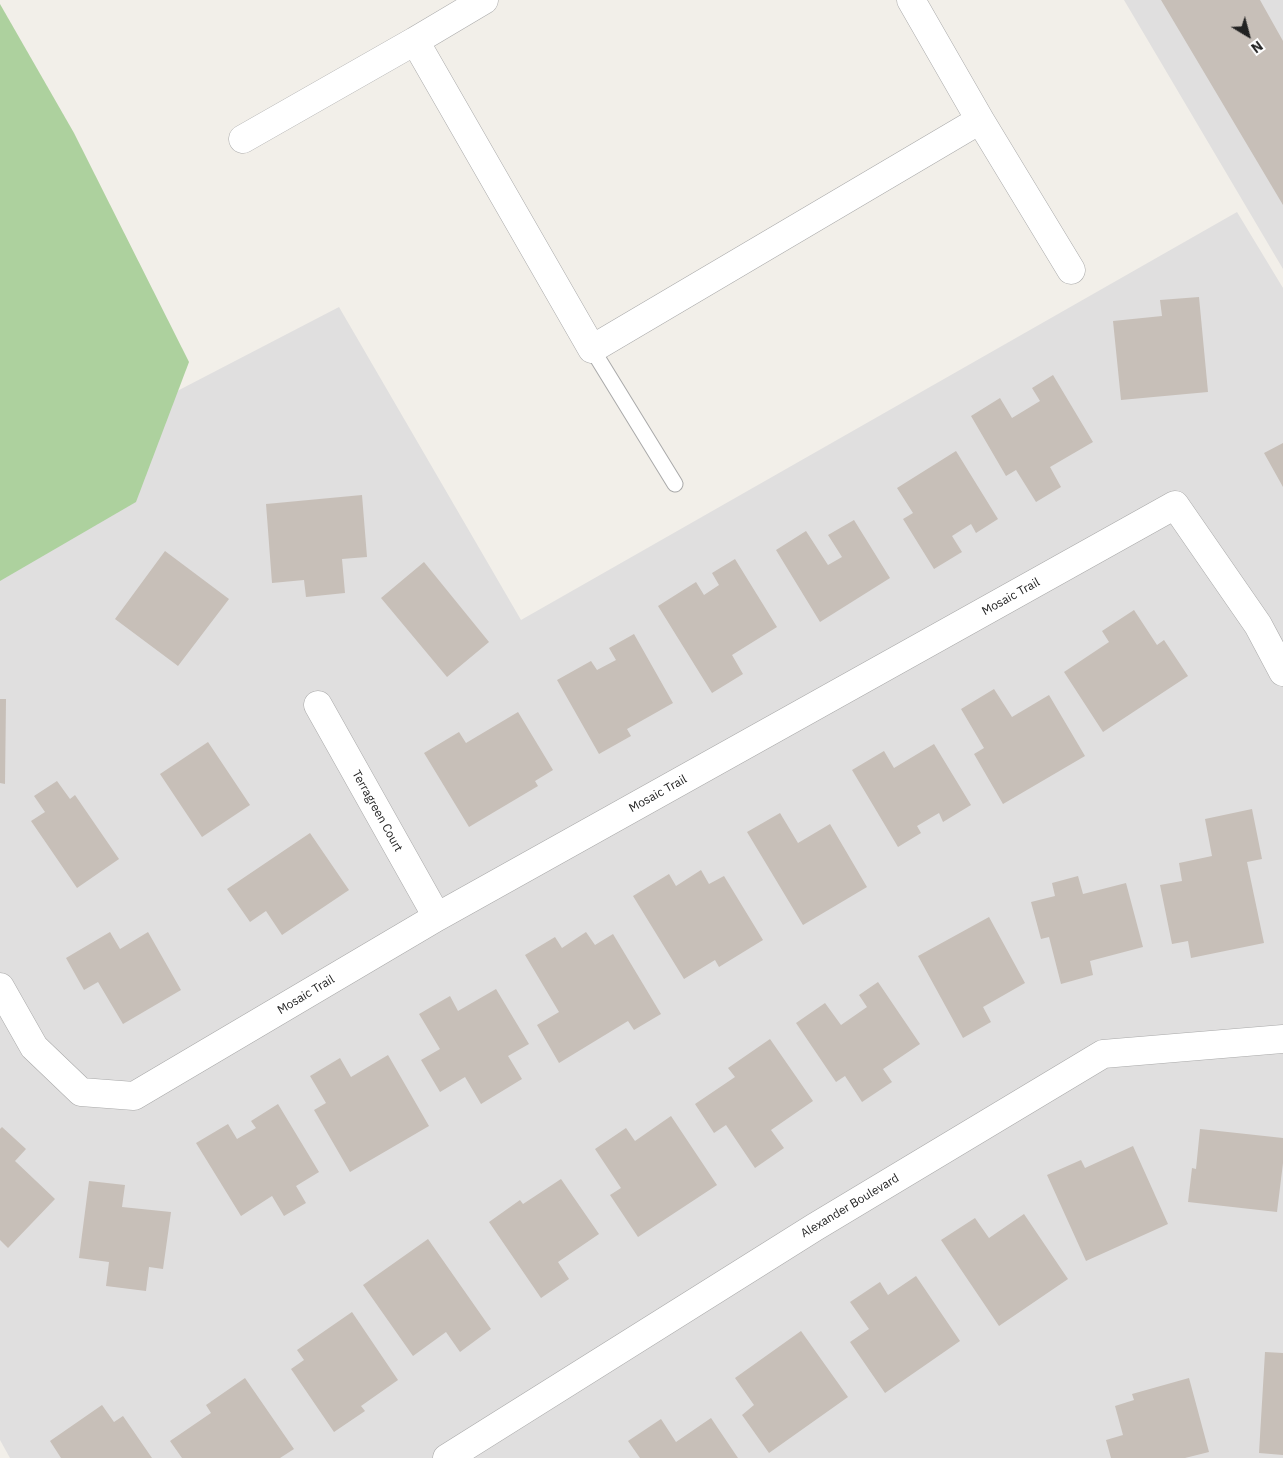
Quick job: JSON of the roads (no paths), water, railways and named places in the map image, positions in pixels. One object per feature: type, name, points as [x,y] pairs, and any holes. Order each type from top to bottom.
[{"type":"street","points":[[243,139],[484,0]]},
{"type":"street","points":[[911,0],[980,120],[1071,270]]},
{"type":"street","points":[[415,41],[592,349],[980,120]]},
{"type":"street","name":"Mosaic Trail","points":[[0,987],[34,1047],[81,1092],[134,1096],[437,917],[1175,505],[1258,626],[1283,672]]},
{"type":"street","name":"Terragreen Court","points":[[318,705],[437,917]]},
{"type":"street","name":"Alexander Boulevard","points":[[448,1458],[814,1227],[1103,1054],[1283,1038]]},
{"type":"lane","points":[[592,349],[676,484]]}]
